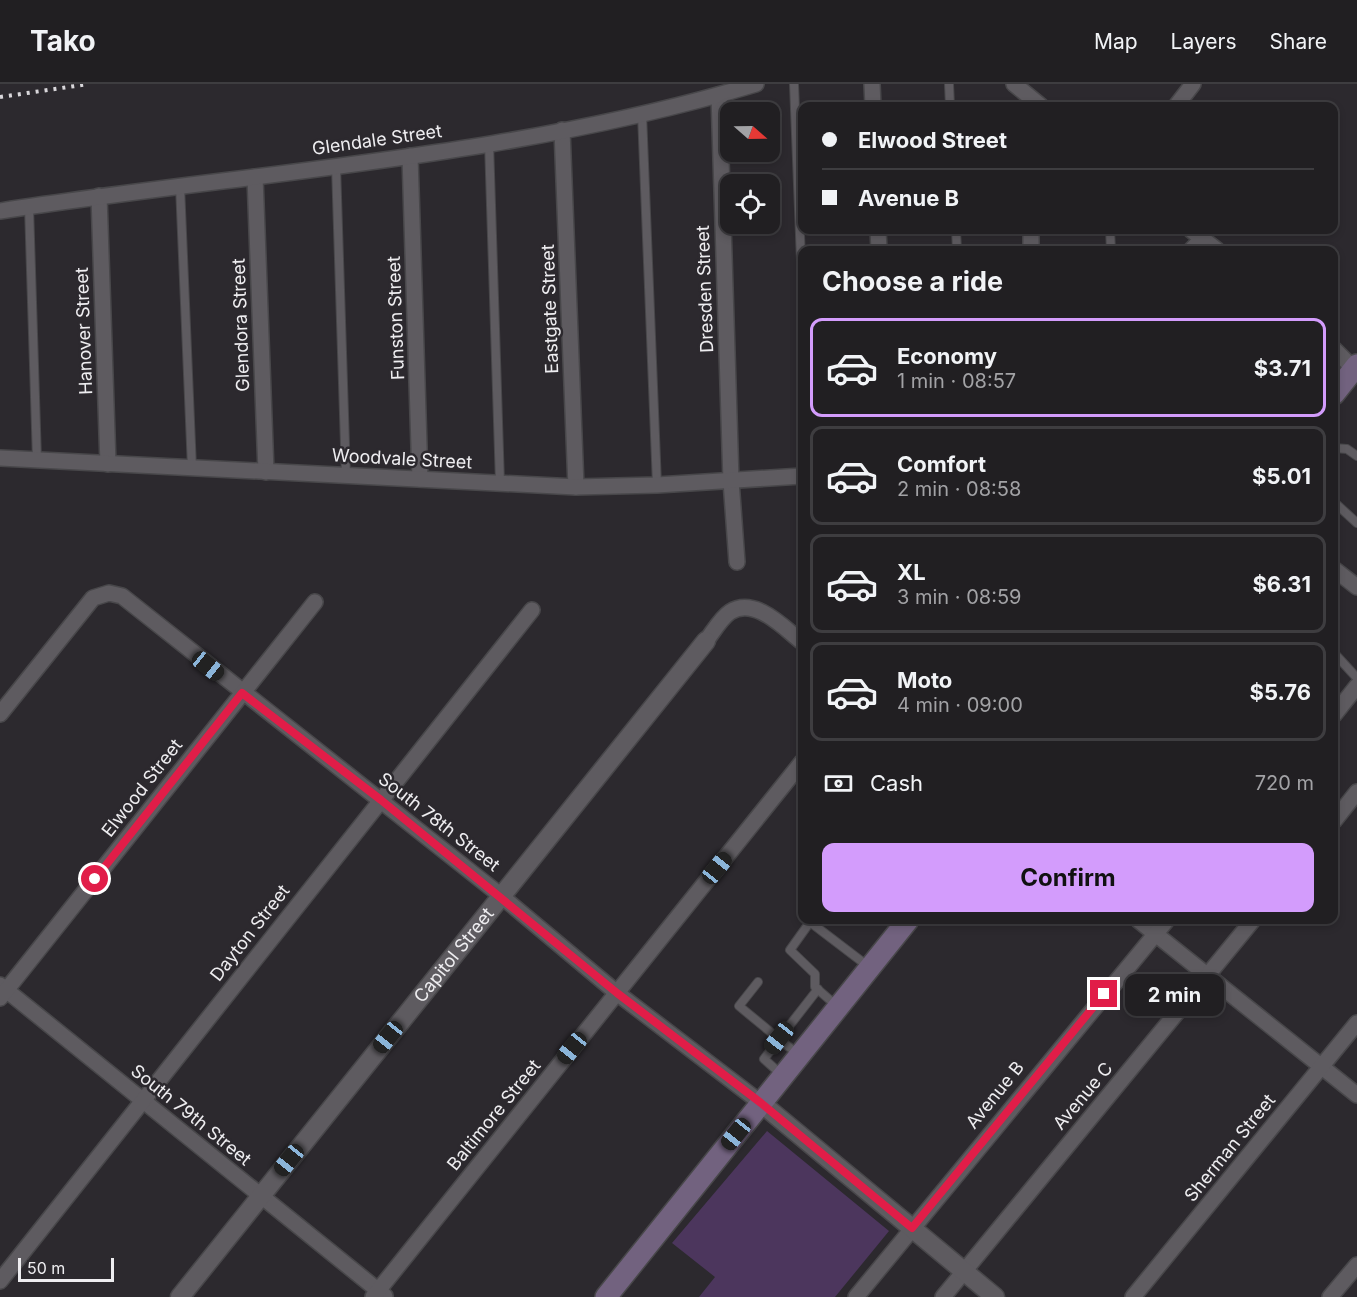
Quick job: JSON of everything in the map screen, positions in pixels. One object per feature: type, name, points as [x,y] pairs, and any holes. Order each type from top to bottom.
[{"type":"main road","points":[[1338,389],[1356,367]]},
{"type":"main road","points":[[606,1297],[905,924]]},
{"type":"street","name":"Glendale Street","points":[[0,211],[411,156],[489,143],[642,114],[756,84]]},
{"type":"street","points":[[872,84],[873,102]]},
{"type":"street","points":[[1179,102],[1194,84]]},
{"type":"street","name":"Dresden Street","points":[[718,95],[731,481],[737,562]]},
{"type":"street","name":"Eastgate Street","points":[[562,130],[576,487]]},
{"type":"street","name":"Funston Street","points":[[411,156],[420,480]]},
{"type":"street","name":"Glendora Street","points":[[255,177],[266,472]]},
{"type":"street","name":"Hanover Street","points":[[99,196],[108,464]]},
{"type":"street","points":[[1197,234],[1212,246]]},
{"type":"street","points":[[1338,352],[1356,367]]},
{"type":"street","name":"Woodvale Street","points":[[0,458],[576,487],[657,485],[798,476]]},
{"type":"street","points":[[1338,572],[1353,581]]},
{"type":"street","name":"South 78th Street","points":[[0,714],[93,598],[109,593],[122,597],[381,800],[617,993],[761,1103]]},
{"type":"street","name":"Elwood Street","points":[[2,991],[315,602]]},
{"type":"street","points":[[706,641],[728,613],[743,607],[759,610],[798,639]]},
{"type":"street","name":"Dayton Street","points":[[0,1281],[532,610]]},
{"type":"street","name":"Capitol Street","points":[[180,1297],[706,641]]},
{"type":"street","points":[[1338,710],[1357,686]]},
{"type":"street","name":"Baltimore Street","points":[[379,1295],[798,767]]},
{"type":"street","points":[[1338,816],[1357,792]]},
{"type":"street","points":[[1143,924],[1357,1095]]},
{"type":"street","name":"Avenue B","points":[[856,1297],[1163,924]]},
{"type":"street","name":"Avenue C","points":[[942,1297],[1250,924]]},
{"type":"street","name":"South 79th Street","points":[[2,991],[142,1100],[379,1295]]},
{"type":"street","name":"Sherman Street","points":[[1133,1297],[1357,1023]]},
{"type":"street","points":[[761,1103],[995,1297]]},
{"type":"street","points":[[1330,1297],[1357,1265]]},
{"type":"lane","points":[[794,84],[798,184]]},
{"type":"lane","points":[[950,84],[950,102]]},
{"type":"lane","points":[[642,114],[657,485]]},
{"type":"lane","points":[[489,143],[500,483]]},
{"type":"lane","points":[[336,166],[346,476]]},
{"type":"lane","points":[[180,186],[192,468]]},
{"type":"lane","points":[[29,207],[37,460]]},
{"type":"lane","points":[[1338,448],[1347,449],[1357,456]]},
{"type":"lane","points":[[1338,506],[1357,523]]},
{"type":"lane","points":[[1338,657],[1357,678]]},
{"type":"lane","points":[[809,924],[790,950],[815,974],[815,987],[838,1007]]},
{"type":"lane","points":[[813,924],[870,968]]},
{"type":"lane","points":[[758,982],[739,1006],[800,1055]]},
{"type":"lane","points":[[783,1076],[764,1059],[818,989]]},
{"type":"shaded area","points":[[767,1131],[889,1231],[835,1297],[699,1297],[715,1277],[672,1243]]},
{"type":"railway","points":[[0,97],[89,84]]},
{"type":"route","points":[[95,879],[242,693],[381,800],[617,993],[761,1103],[912,1228],[1104,994]]}]
